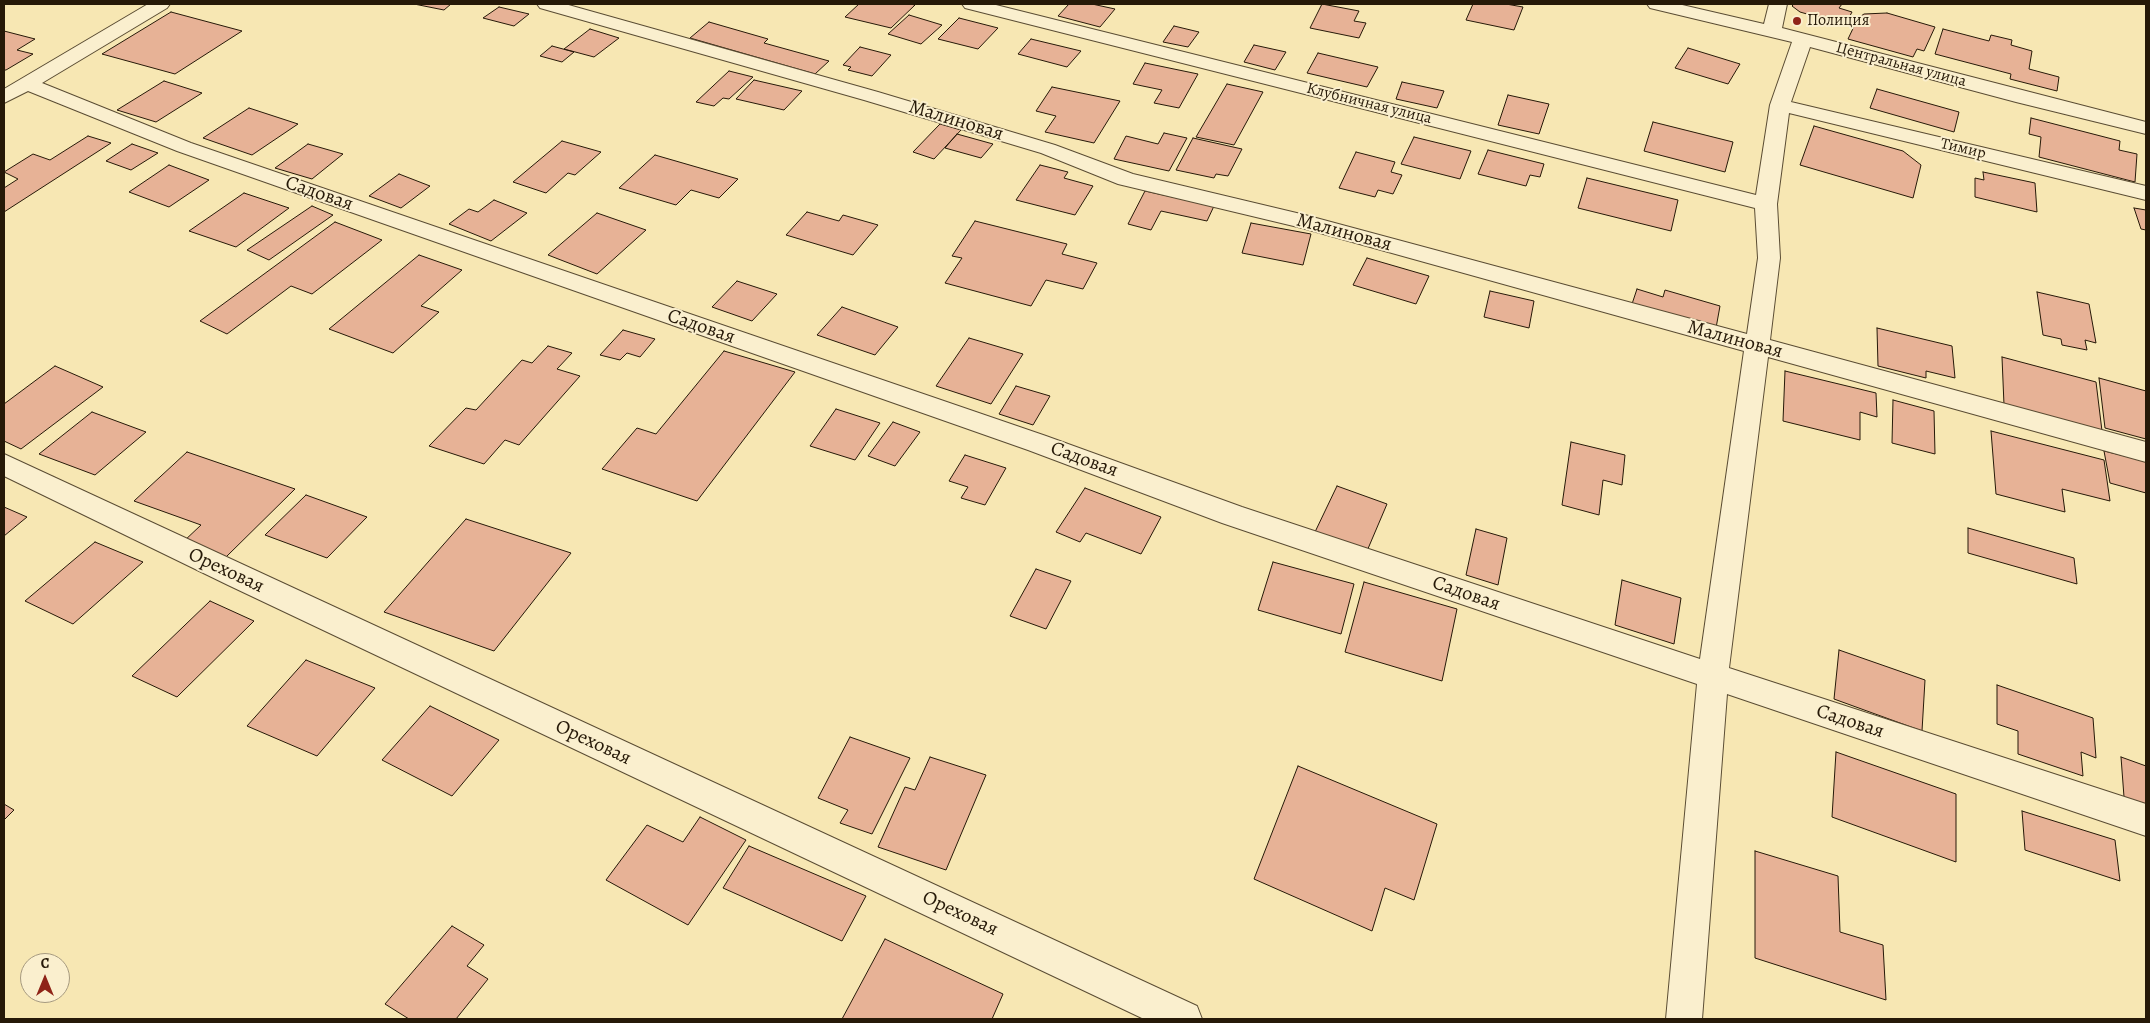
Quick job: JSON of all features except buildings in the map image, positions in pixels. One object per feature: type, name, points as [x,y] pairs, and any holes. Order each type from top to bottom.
[{"type":"street","points":[[4,97],[161,4]]},
{"type":"street","name":"Малиновая","points":[[546,4],[1048,148],[1126,179],[1306,222],[2146,452]]},
{"type":"street","name":"Клубничная улица","points":[[971,4],[1766,204]]},
{"type":"street","name":"Центральная улица","points":[[1656,4],[1803,38],[2023,98],[2146,128]]},
{"type":"street","points":[[1772,31],[1778,4]]},
{"type":"street","points":[[1684,1019],[1713,676],[1769,258],[1766,204],[1780,105],[1803,38]]},
{"type":"street","name":"Садовая","points":[[27,84],[184,147],[1028,440],[1232,515],[2146,820]]},
{"type":"street","name":"Тимир","points":[[1780,105],[2146,192]]},
{"type":"street","name":"Ореховая","points":[[4,464],[246,581],[1184,1019]]},
{"type":"place","name":"Полиция","points":[[1797,21]]}]
